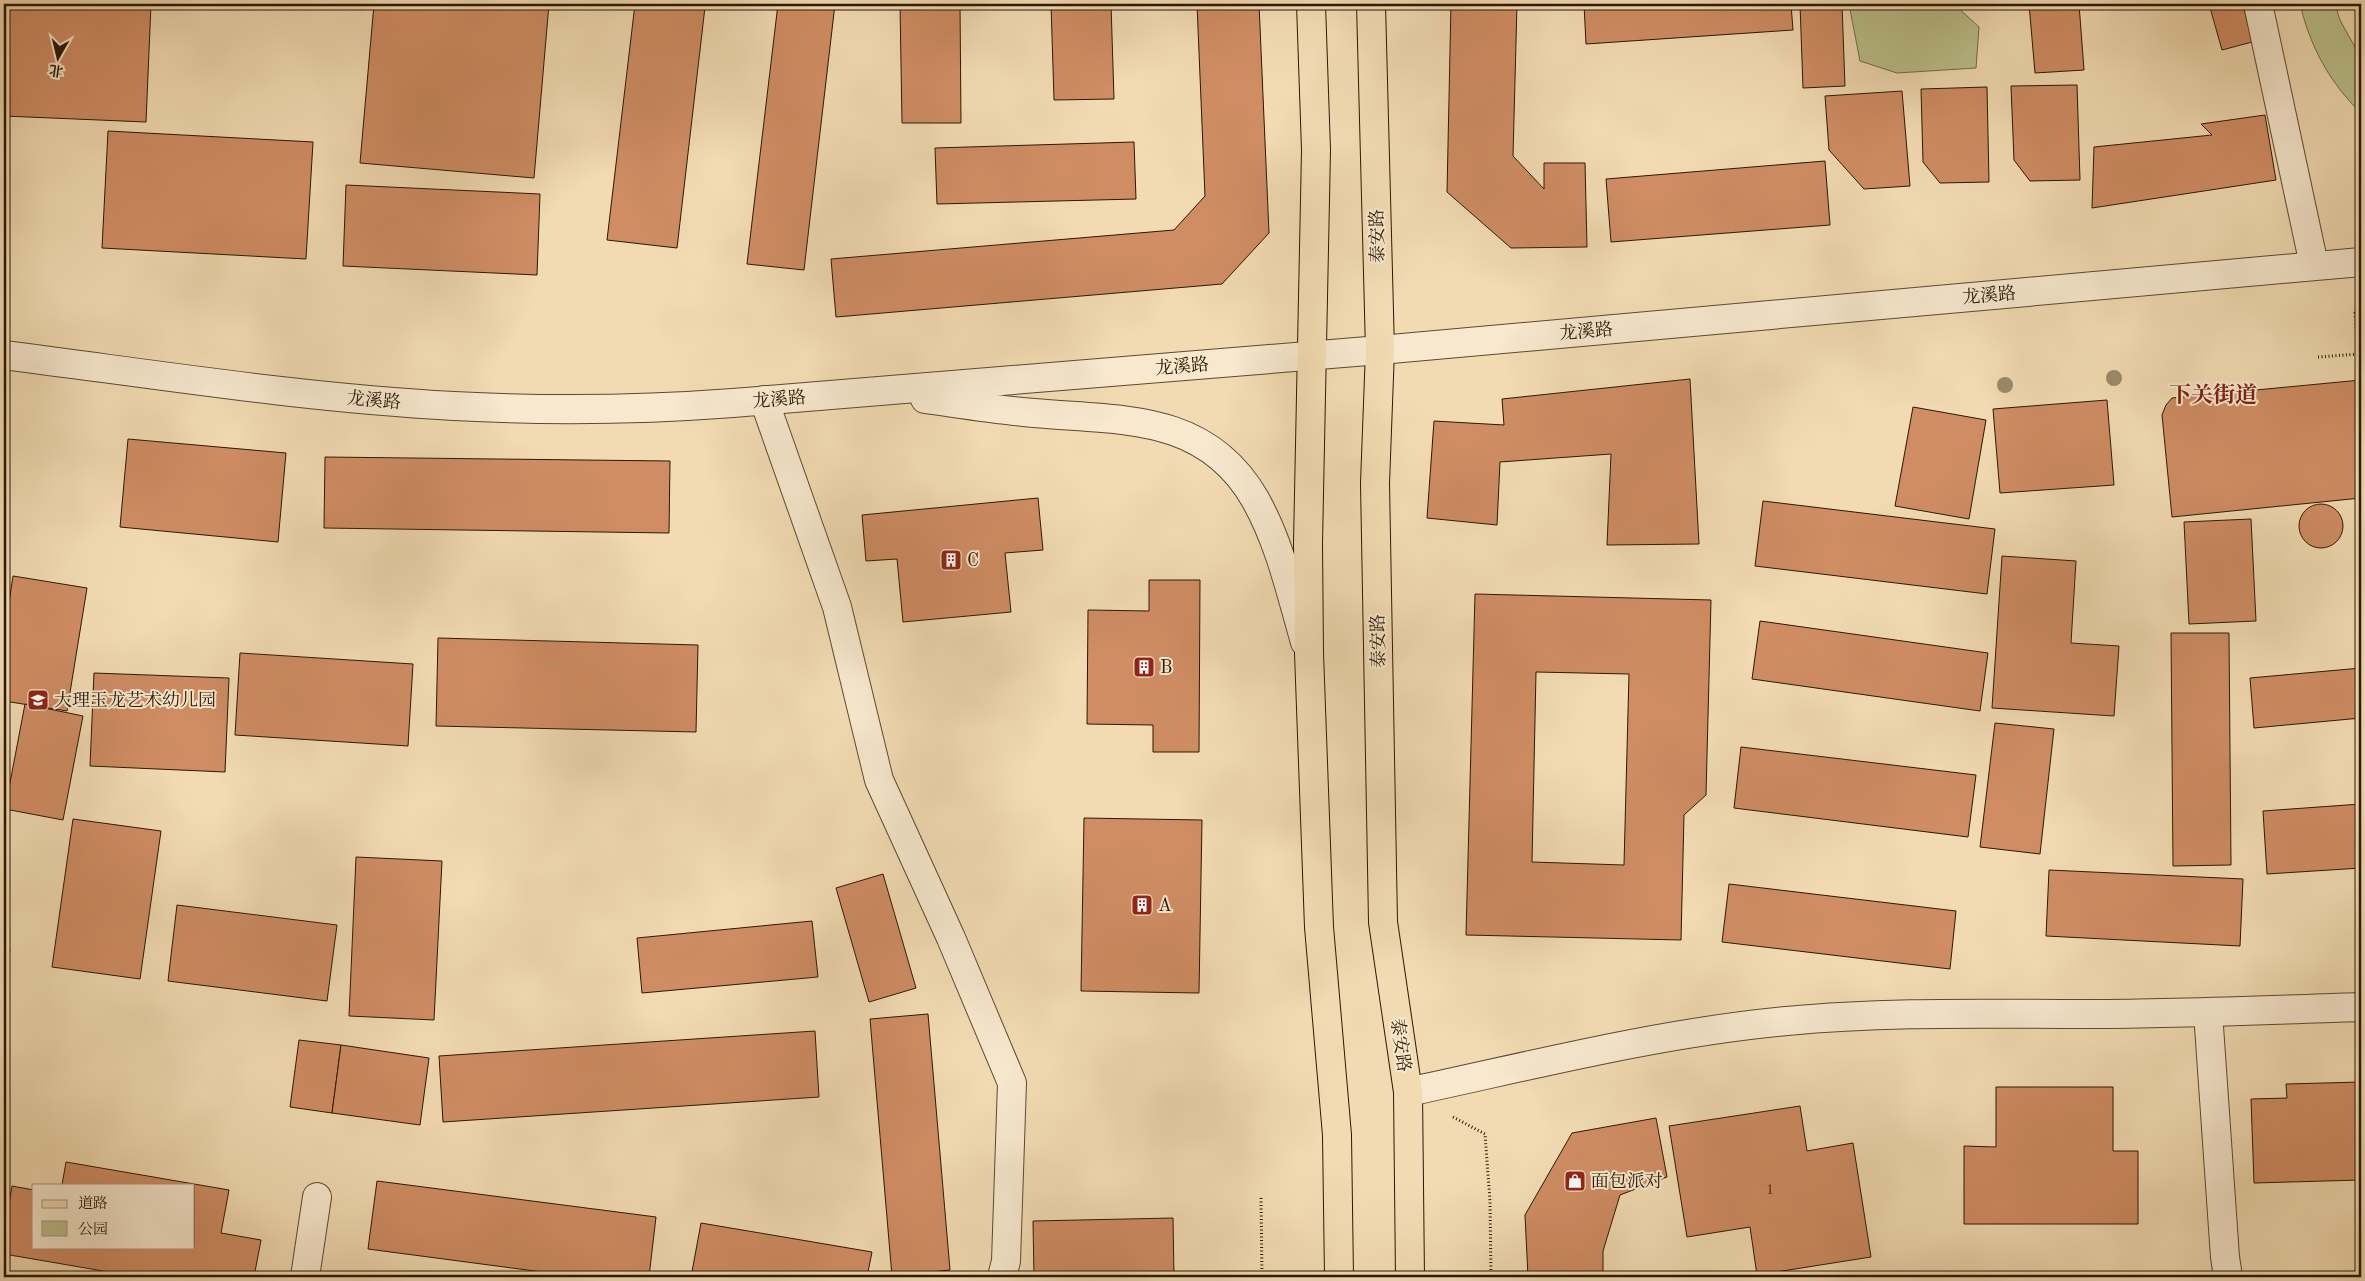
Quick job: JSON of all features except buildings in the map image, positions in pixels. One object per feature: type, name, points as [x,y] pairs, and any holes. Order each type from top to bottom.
[{"type":"main road","points":[[1311,4],[1316,150],[1308,543],[1309,653],[1319,927],[1337,1135],[1339,1277]]},
{"type":"main road","name":"泰安路","points":[[1371,4],[1380,350],[1375,483],[1383,922],[1408,1092],[1410,1277]]},
{"type":"street","points":[[2258,4],[2314,265]]},
{"type":"street","name":"龙溪路","points":[[4,355],[339,397],[452,406],[620,409],[764,400],[1380,350],[2361,262]]},
{"type":"street","points":[[866,392],[1034,413],[1130,420],[1173,430],[1199,443],[1212,451],[1235,471],[1264,515],[1279,555],[1309,653]]},
{"type":"street","points":[[764,400],[837,607],[880,780],[951,938],[1012,1082],[1006,1261],[1002,1277]]},
{"type":"street","points":[[1408,1092],[1614,1046],[1789,1020],[1924,1013],[2208,1012],[2361,1007]]},
{"type":"street","points":[[2208,1012],[2228,1277]]},
{"type":"street","points":[[305,1277],[317,1197]]},
{"type":"path","points":[[2318,357],[2358,354],[2355,313],[2361,313]]},
{"type":"path","points":[[1408,1092],[1485,1134],[1490,1201],[1490,1277]]},
{"type":"path","points":[[1261,1198],[1262,1277]]},
{"type":"green space","points":[[1849,4],[1954,4],[1979,27],[1976,68],[1897,73],[1860,61]]},
{"type":"green space","points":[[2300,4],[2335,4],[2340,20],[2361,58],[2361,113],[2339,89],[2322,63],[2309,34]]},
{"type":"place","name":"C","points":[[951,560]]},
{"type":"place","name":"B","points":[[1144,667]]},
{"type":"place","name":"大理玉龙艺术幼儿园","points":[[38,700]]},
{"type":"place","name":"A","points":[[1142,905]]},
{"type":"place","name":"面包派对","points":[[1575,1181]]},
{"type":"district","name":"下关街道","points":[[2213,394]]}]
